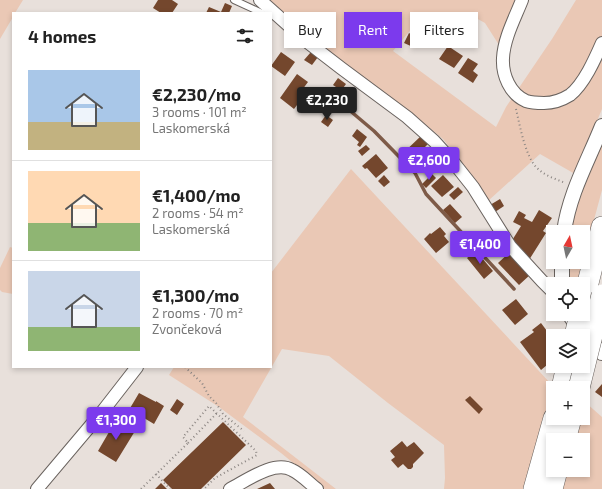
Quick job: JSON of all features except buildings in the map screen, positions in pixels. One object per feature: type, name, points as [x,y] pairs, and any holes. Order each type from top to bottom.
[{"type":"highway","points":[[589,277],[602,227]]},
{"type":"highway","points":[[581,381],[602,295]]},
{"type":"highway","points":[[534,489],[562,426]]},
{"type":"highway","points":[[552,489],[555,477]]},
{"type":"street","points":[[260,0],[271,12]]},
{"type":"street","points":[[522,0],[509,33],[503,57],[506,79],[510,87],[517,95],[526,101],[548,103],[560,101],[571,94],[580,85],[602,43]]},
{"type":"street","points":[[276,17],[415,124],[434,141],[473,187],[510,246],[546,285]]},
{"type":"street","points":[[565,225],[568,211],[576,187],[602,126]]},
{"type":"street","points":[[573,321],[585,337],[602,353]]},
{"type":"street","points":[[37,489],[137,368]]},
{"type":"street","points":[[230,489],[265,471],[279,467],[291,469],[317,489]]},
{"type":"lane","points":[[234,0],[260,12]]},
{"type":"path","points":[[510,87],[529,157],[538,169],[550,177],[576,187]]},
{"type":"path","points":[[187,368],[202,383],[209,396],[216,403],[223,414],[244,431]]},
{"type":"path","points":[[188,442],[183,437],[209,406],[256,451],[257,455],[215,478],[204,489]]},
{"type":"path","points":[[141,489],[217,413]]},
{"type":"path","points":[[156,474],[170,489]]},
{"type":"shaded area","points":[[0,0],[23,0],[16,12],[12,12],[12,19],[0,39]]},
{"type":"shaded area","points":[[269,0],[515,0],[499,45],[485,23],[478,19],[478,12],[410,12],[410,31],[402,40],[402,12],[344,12],[344,48],[396,48],[393,51],[496,127],[506,107],[552,39],[576,0],[602,0],[602,109],[575,174],[540,154],[488,201],[471,174],[443,139],[408,110],[359,76],[324,48],[336,48],[336,12],[284,12],[284,13]]},
{"type":"shaded area","points":[[602,141],[602,190],[590,235],[590,225],[572,225],[573,215],[582,187]]},
{"type":"shaded area","points":[[351,169],[548,381],[546,381],[546,410],[537,448],[524,489],[444,489],[444,445],[329,356],[282,349],[272,366],[272,272]]},
{"type":"shaded area","points":[[10,247],[12,248],[12,294],[2,292],[0,290],[0,268]]},
{"type":"shaded area","points":[[569,269],[581,269],[579,277],[570,277]]},
{"type":"shaded area","points":[[173,368],[271,368],[243,417],[336,489],[325,489],[281,453],[219,407],[169,375]]},
{"type":"shaded area","points":[[590,406],[602,417],[602,489],[559,489],[563,477],[590,477],[590,433],[577,433],[579,425],[590,425]]},
{"type":"waterway","points":[[348,109],[374,131],[415,173],[426,194],[514,289]]}]
